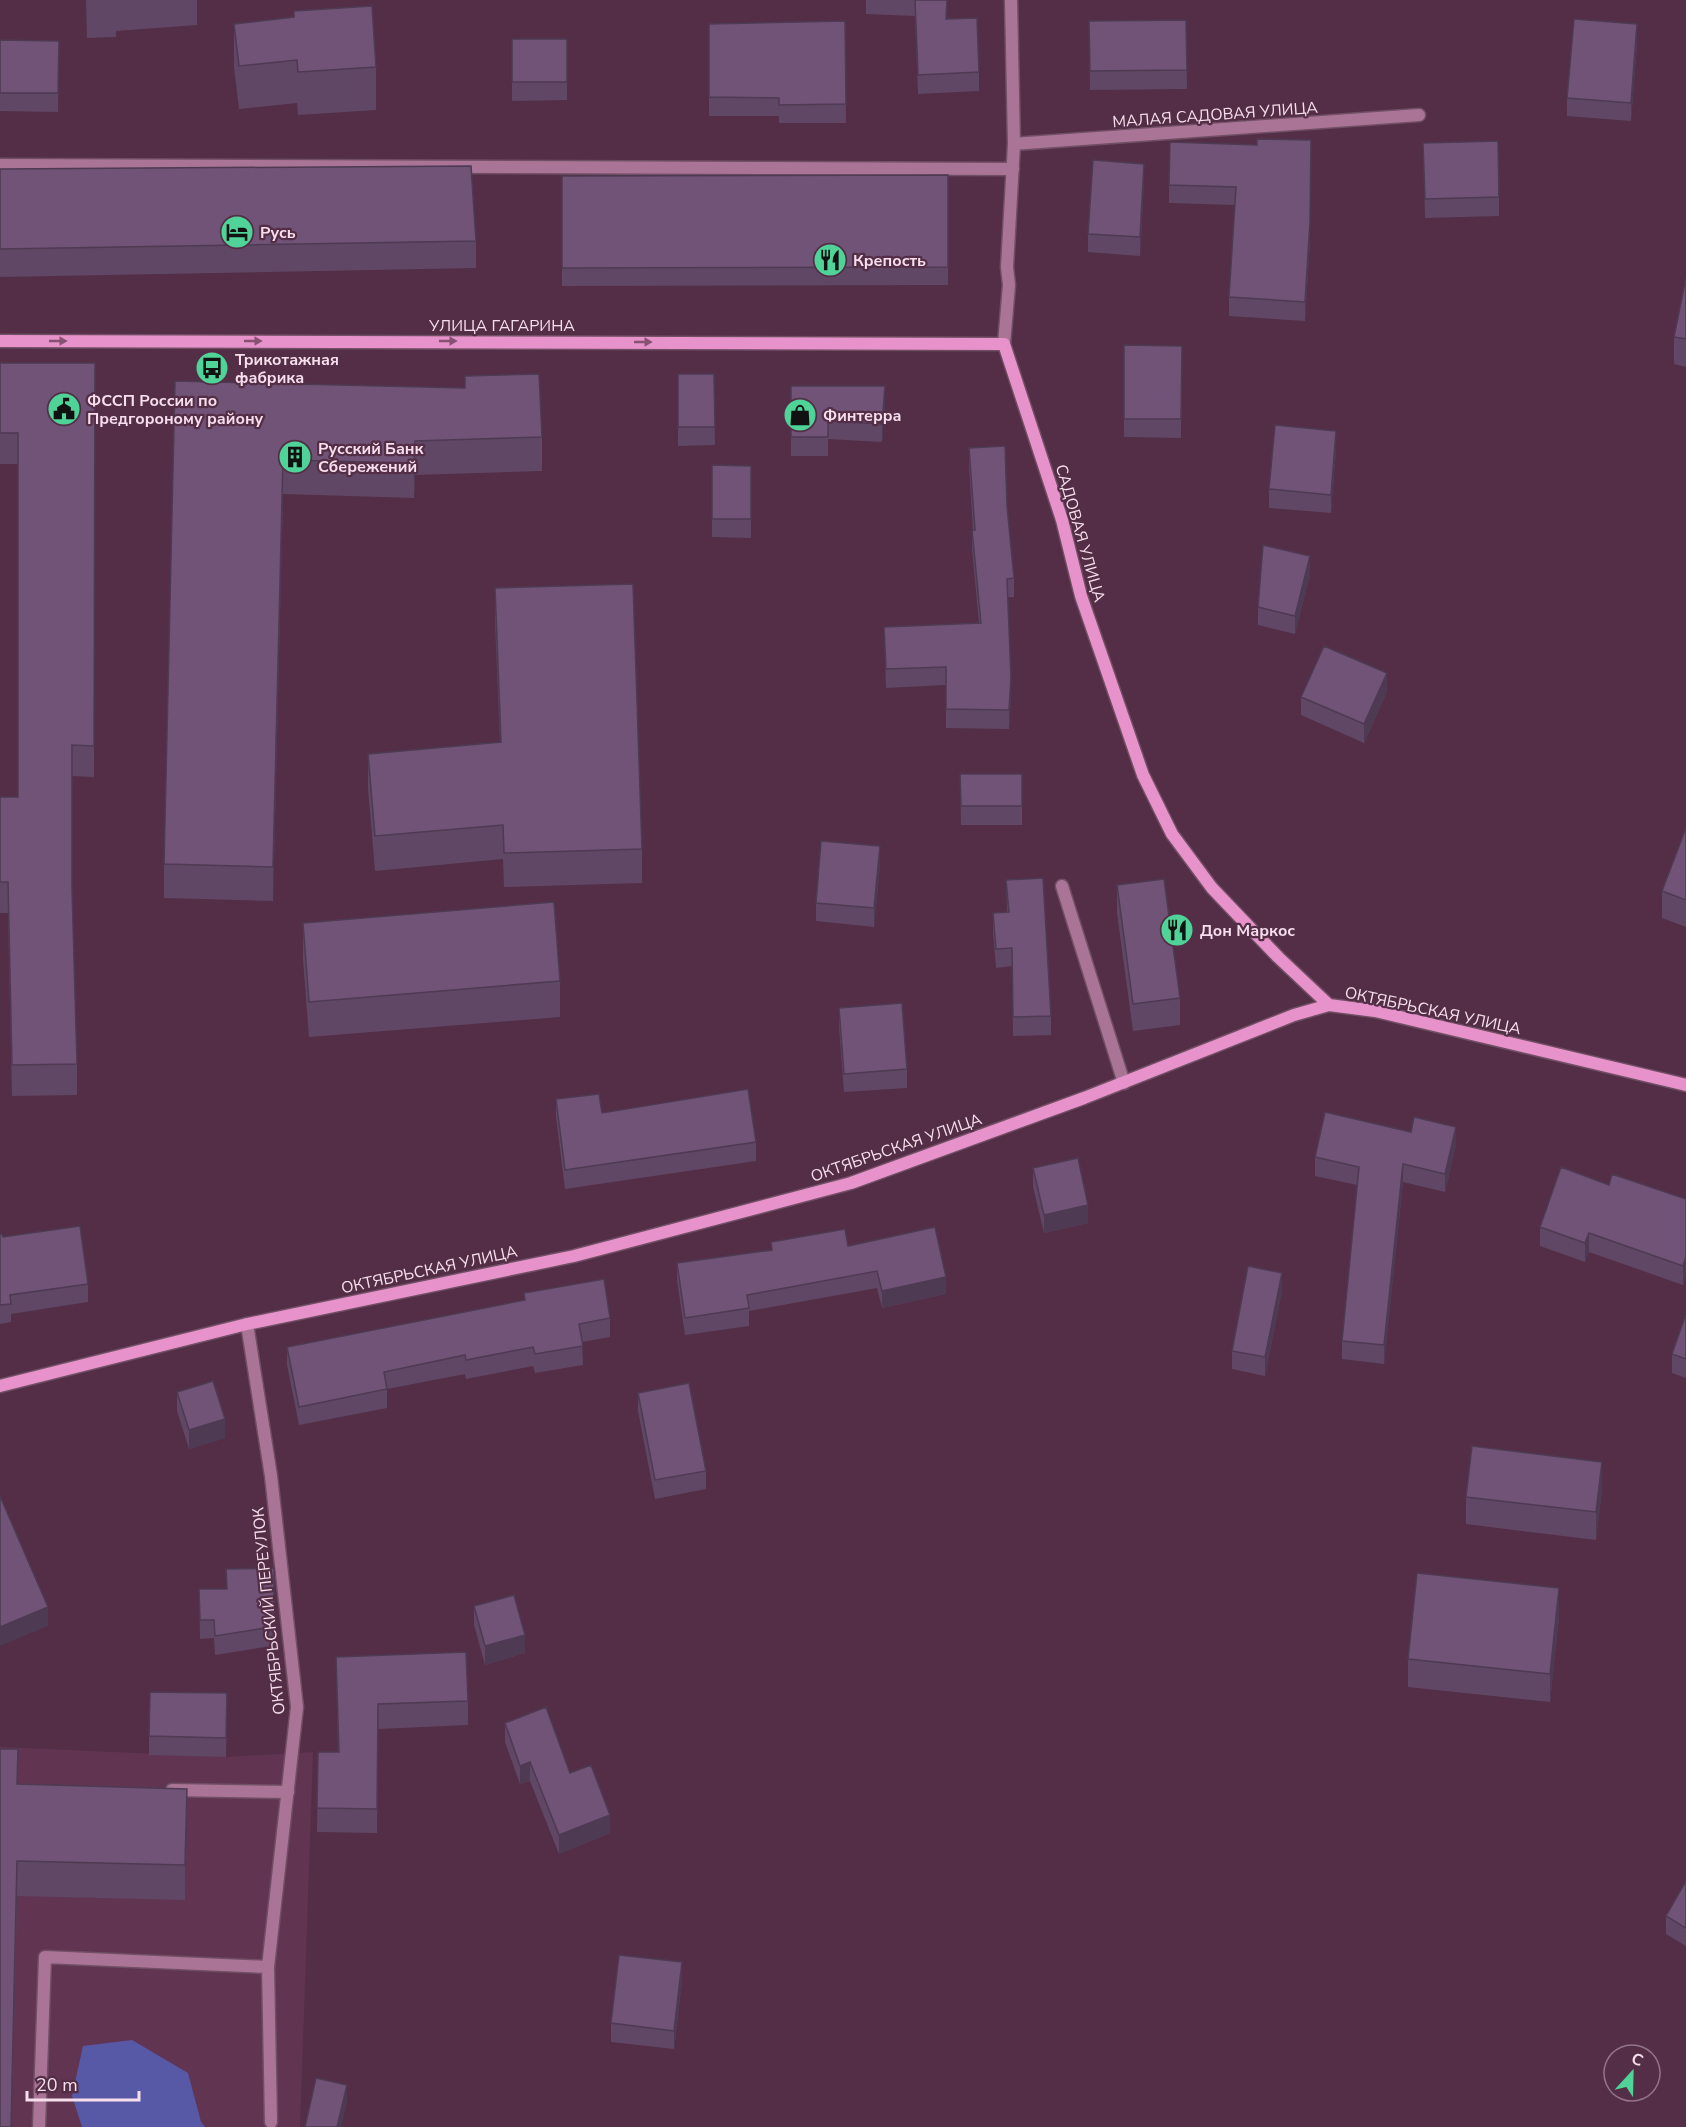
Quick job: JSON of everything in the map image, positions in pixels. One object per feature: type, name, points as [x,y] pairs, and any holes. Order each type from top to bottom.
[{"type":"street","name":"САДОВАЯ УЛИЦА","points":[[1011,0],[1014,144],[1007,267],[1009,285],[1004,344],[1062,520],[1081,596],[1143,775],[1172,834],[1212,888],[1329,1005]]},
{"type":"street","name":"МАЛАЯ САДОВАЯ УЛИЦА","points":[[1014,144],[1419,115]]},
{"type":"street","points":[[0,165],[1013,169]]},
{"type":"street","name":"УЛИЦА ГАГАРИНА","points":[[0,341],[1004,344]]},
{"type":"street","points":[[1062,886],[1124,1083]]},
{"type":"street","name":"ОКТЯБРЬСКАЯ УЛИЦА","points":[[0,1386],[247,1324],[574,1256],[851,1183],[1124,1083],[1294,1015],[1329,1005],[1375,1011],[1686,1085]]},
{"type":"street","name":"ОКТЯБРЬСКИЙ ПЕРЕУЛОК","points":[[247,1324],[271,1476],[297,1707],[268,1967],[271,2122]]},
{"type":"street","points":[[159,1790],[288,1792]]},
{"type":"street","points":[[39,2127],[45,1957],[268,1967]]},
{"type":"shaded area","points":[[0,1747],[226,1757],[313,1752],[300,2127],[0,2127]]},
{"type":"shaded area","points":[[132,2040],[188,2073],[201,2122],[205,2127],[82,2127],[72,2096],[83,2046]]},
{"type":"building","points":[[915,0],[947,0],[946,19],[977,18],[979,72],[918,75]]},
{"type":"building","points":[[372,6],[376,67],[298,72],[297,60],[239,66],[234,24],[294,17],[294,11]]},
{"type":"building","points":[[1574,19],[1637,24],[1631,103],[1567,98]]},
{"type":"building","points":[[1186,20],[1187,70],[1090,71],[1089,21]]},
{"type":"building","points":[[845,21],[846,104],[779,105],[779,98],[709,97],[709,24]]},
{"type":"building","points":[[512,39],[567,39],[567,82],[512,82]]},
{"type":"building","points":[[0,40],[59,41],[58,93],[0,93]]},
{"type":"building","points":[[1257,139],[1311,140],[1310,222],[1305,302],[1229,297],[1236,187],[1169,185],[1170,142],[1257,145]]},
{"type":"building","points":[[1498,141],[1499,197],[1425,199],[1423,143]]},
{"type":"building","points":[[1093,160],[1144,164],[1140,237],[1088,234]]},
{"type":"building","name":"Русь","points":[[471,166],[476,241],[0,249],[0,169]]},
{"type":"building","points":[[948,175],[948,267],[562,268],[562,176]]},
{"type":"building","points":[[1686,278],[1686,339],[1674,337]]},
{"type":"building","points":[[1124,345],[1182,346],[1181,419],[1124,419]]},
{"type":"building","points":[[0,363],[95,363],[94,746],[72,745],[72,888],[77,1064],[12,1065],[8,882],[0,882],[0,797],[18,797],[18,433],[0,433]]},
{"type":"building","points":[[539,374],[542,437],[415,441],[414,463],[283,460],[273,867],[164,864],[175,381],[465,388],[465,376]]},
{"type":"building","points":[[678,374],[714,374],[715,427],[678,427]]},
{"type":"building","points":[[791,386],[885,386],[882,424],[828,421],[828,437],[791,437]]},
{"type":"building","points":[[1275,425],[1336,431],[1331,495],[1269,489]]},
{"type":"building","points":[[1005,446],[1007,506],[1014,578],[1007,579],[1011,677],[1009,710],[946,709],[946,667],[886,669],[884,627],[981,623],[972,530],[975,530],[969,448]]},
{"type":"building","points":[[712,465],[751,466],[751,519],[712,519]]},
{"type":"building","points":[[1263,545],[1310,556],[1295,616],[1258,607]]},
{"type":"building","points":[[633,584],[642,849],[504,853],[503,825],[375,836],[368,754],[501,742],[495,588]]},
{"type":"building","points":[[1324,646],[1387,673],[1364,724],[1301,697]]},
{"type":"building","points":[[960,774],[1022,774],[1022,806],[961,806]]},
{"type":"building","points":[[1686,828],[1686,900],[1662,891]]},
{"type":"building","points":[[821,841],[880,846],[874,908],[816,903]]},
{"type":"building","points":[[1043,878],[1051,1016],[1013,1017],[1012,948],[996,949],[993,913],[1009,912],[1006,880]]},
{"type":"building","points":[[1164,879],[1180,998],[1133,1004],[1117,885]]},
{"type":"building","points":[[554,902],[560,981],[309,1002],[303,923]]},
{"type":"building","points":[[902,1003],[907,1069],[844,1074],[839,1008]]},
{"type":"building","points":[[748,1089],[756,1142],[565,1170],[556,1099],[599,1094],[602,1113]]},
{"type":"building","points":[[1325,1112],[1411,1132],[1414,1117],[1456,1127],[1445,1174],[1403,1164],[1384,1345],[1342,1341],[1359,1167],[1315,1157]]},
{"type":"building","points":[[1078,1158],[1088,1205],[1044,1215],[1033,1168]]},
{"type":"building","points":[[1561,1167],[1609,1185],[1612,1174],[1686,1199],[1686,1257],[1683,1266],[1589,1233],[1585,1243],[1540,1227]]},
{"type":"building","points":[[80,1226],[88,1284],[10,1295],[11,1304],[0,1305],[0,1234],[3,1237]]},
{"type":"building","points":[[935,1227],[946,1277],[882,1291],[877,1271],[747,1295],[749,1308],[685,1318],[677,1263],[772,1250],[771,1242],[845,1229],[848,1246]]},
{"type":"building","points":[[1248,1266],[1282,1273],[1265,1357],[1232,1351]]},
{"type":"building","points":[[604,1279],[610,1318],[579,1324],[583,1346],[535,1354],[533,1347],[466,1360],[465,1355],[384,1372],[387,1389],[299,1407],[287,1347],[525,1300],[524,1293]]},
{"type":"building","points":[[1686,1314],[1686,1359],[1672,1354]]},
{"type":"building","points":[[213,1381],[225,1419],[189,1430],[177,1392]]},
{"type":"building","points":[[689,1383],[706,1471],[655,1480],[638,1393]]},
{"type":"building","points":[[1472,1446],[1602,1462],[1596,1512],[1466,1497]]},
{"type":"building","points":[[0,1496],[48,1607],[0,1627]]},
{"type":"building","points":[[274,1568],[274,1619],[270,1619],[271,1627],[215,1636],[214,1620],[200,1620],[199,1589],[227,1589],[226,1569]]},
{"type":"building","points":[[1417,1573],[1559,1588],[1550,1674],[1408,1659]]},
{"type":"building","points":[[514,1595],[525,1635],[485,1646],[474,1606]]},
{"type":"building","points":[[466,1652],[468,1701],[378,1704],[377,1809],[317,1808],[318,1752],[339,1752],[336,1657]]},
{"type":"building","points":[[150,1692],[227,1693],[226,1738],[149,1736]]},
{"type":"building","points":[[546,1707],[570,1773],[591,1765],[610,1815],[559,1835],[530,1762],[520,1766],[505,1723]]},
{"type":"building","points":[[0,1749],[18,1749],[17,1784],[187,1789],[185,1865],[17,1861],[11,2127],[0,2127]]},
{"type":"building","points":[[1686,1881],[1686,1928],[1666,1916]]},
{"type":"building","points":[[619,1955],[682,1962],[674,2031],[611,2023]]},
{"type":"building","points":[[316,2078],[347,2085],[337,2127],[305,2127]]},
{"type":"place","name":"Русь","points":[[237,232]]},
{"type":"place","name":"Крепость","points":[[830,260]]},
{"type":"place","name":"Трикотажная фабрика","points":[[212,368]]},
{"type":"place","name":"ФССП России по Предгороному району","points":[[64,409]]},
{"type":"place","name":"Финтерра","points":[[800,415]]},
{"type":"place","name":"Русский Банк Сбережений","points":[[295,457]]},
{"type":"place","name":"Дон Маркос","points":[[1177,930]]}]
